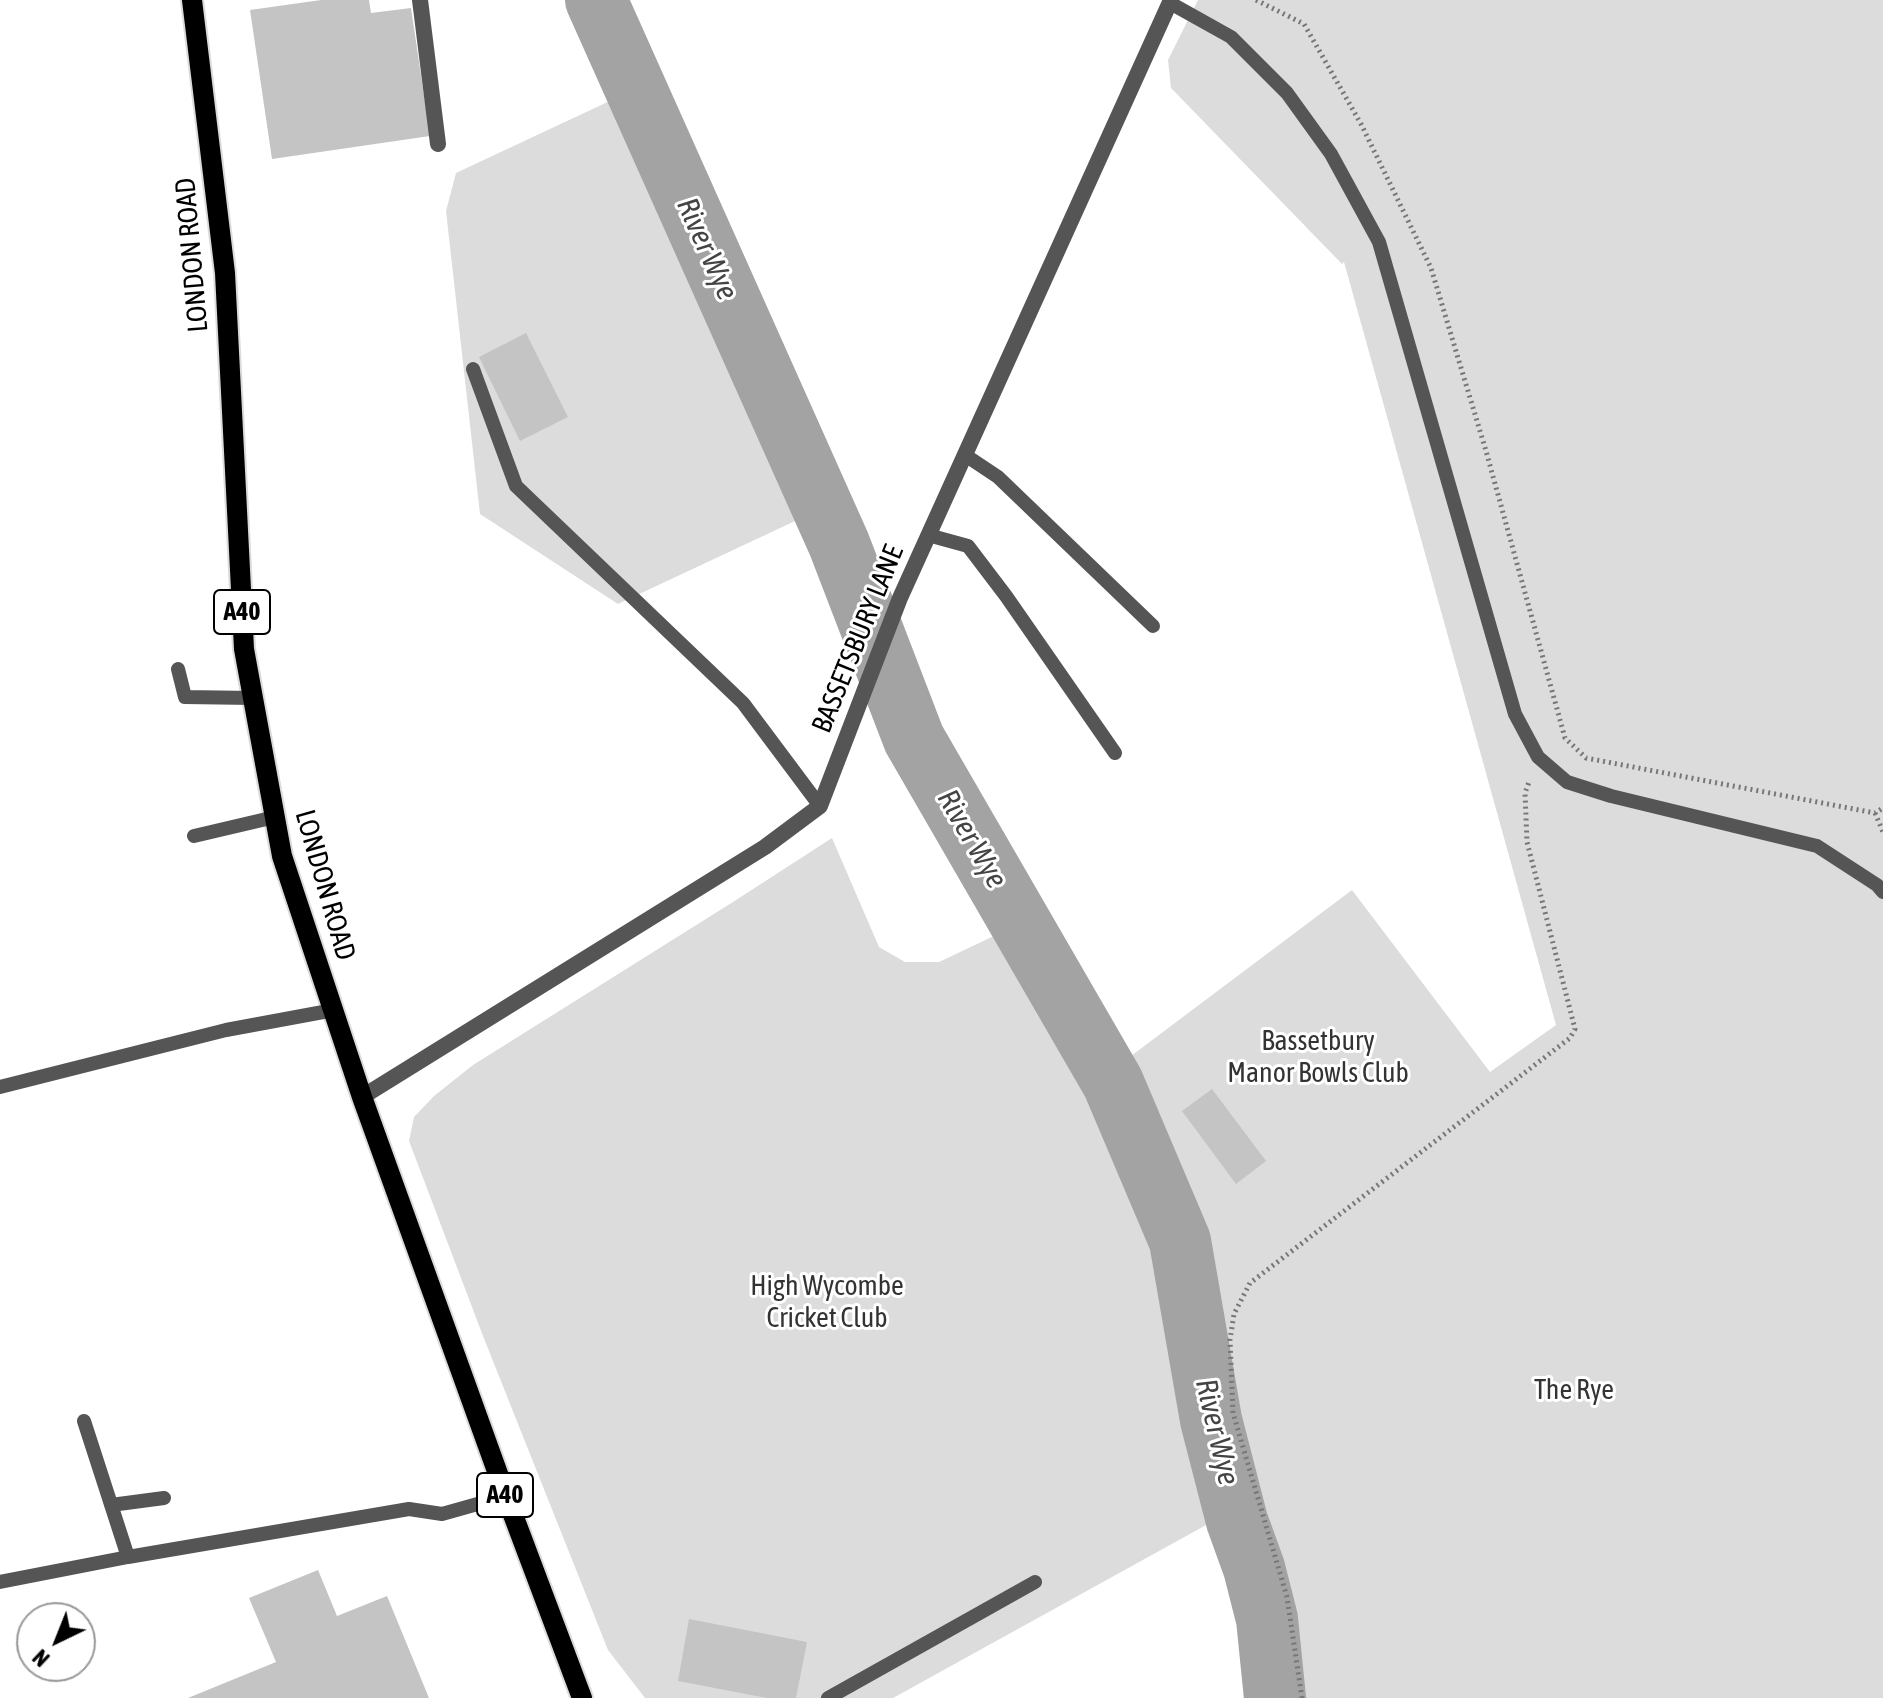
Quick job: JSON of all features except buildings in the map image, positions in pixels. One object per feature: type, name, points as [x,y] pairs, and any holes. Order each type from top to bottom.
[{"type":"main road","name":"LONDON ROAD","points":[[192,0],[225,273],[244,649],[282,856],[362,1097],[582,1698]]},
{"type":"street","points":[[420,0],[438,144]]},
{"type":"street","name":"BASSETSBURY LANE","points":[[820,806],[900,598],[1171,1]]},
{"type":"street","points":[[362,1097],[765,847],[820,806]]},
{"type":"lane","points":[[1171,1],[1231,37],[1287,93],[1331,154],[1379,242],[1515,714],[1538,757],[1567,782],[1611,796],[1817,846],[1883,892]]},
{"type":"lane","points":[[473,369],[516,486],[743,703],[820,806]]},
{"type":"lane","points":[[965,455],[998,477],[1153,626]]},
{"type":"lane","points":[[928,535],[968,546],[1115,753]]},
{"type":"lane","points":[[178,669],[185,697],[253,698]]},
{"type":"lane","points":[[194,836],[275,817]]},
{"type":"lane","points":[[0,1087],[226,1030],[334,1010]]},
{"type":"lane","points":[[84,1421],[128,1557]]},
{"type":"lane","points":[[0,1582],[409,1509],[442,1514],[506,1496]]},
{"type":"lane","points":[[111,1505],[164,1498]]},
{"type":"lane","points":[[828,1698],[1035,1582]]},
{"type":"path","points":[[1256,0],[1304,24],[1361,124],[1431,268],[1486,451],[1565,738],[1586,758],[1875,813],[1883,808]]},
{"type":"path","points":[[1302,1698],[1287,1597],[1233,1413],[1230,1340],[1234,1314],[1250,1283],[1570,1038],[1575,1029],[1527,842],[1525,793],[1538,757]]},
{"type":"path","points":[[1875,813],[1883,832]]},
{"type":"green space","name":"The Rye","points":[[1198,0],[1883,0],[1883,1698],[1287,1698],[1273,1582],[1231,1443],[1218,1342],[1180,1185],[1119,1065],[1352,890],[1490,1072],[1556,1025],[1344,262],[1342,264],[1171,88],[1168,60]]},
{"type":"green space","points":[[614,99],[810,514],[618,604],[480,514],[446,211],[456,173]]},
{"type":"green space","name":"High Wycombe Cricket Club","points":[[832,838],[879,947],[905,962],[939,962],[996,935],[1063,1048],[1095,1093],[1133,1167],[1159,1240],[1168,1288],[1173,1355],[1179,1355],[1217,1519],[893,1698],[645,1698],[608,1650],[483,1336],[409,1141],[414,1117],[434,1096],[473,1065]]},
{"type":"waterway","name":"River Wye","points":[[596,0],[839,544],[914,739],[1113,1083],[1180,1241],[1211,1420],[1267,1619],[1275,1698]]},
{"type":"park label","name":"Bassetbury Manor Bowls Club","points":[[1318,1057]]}]
